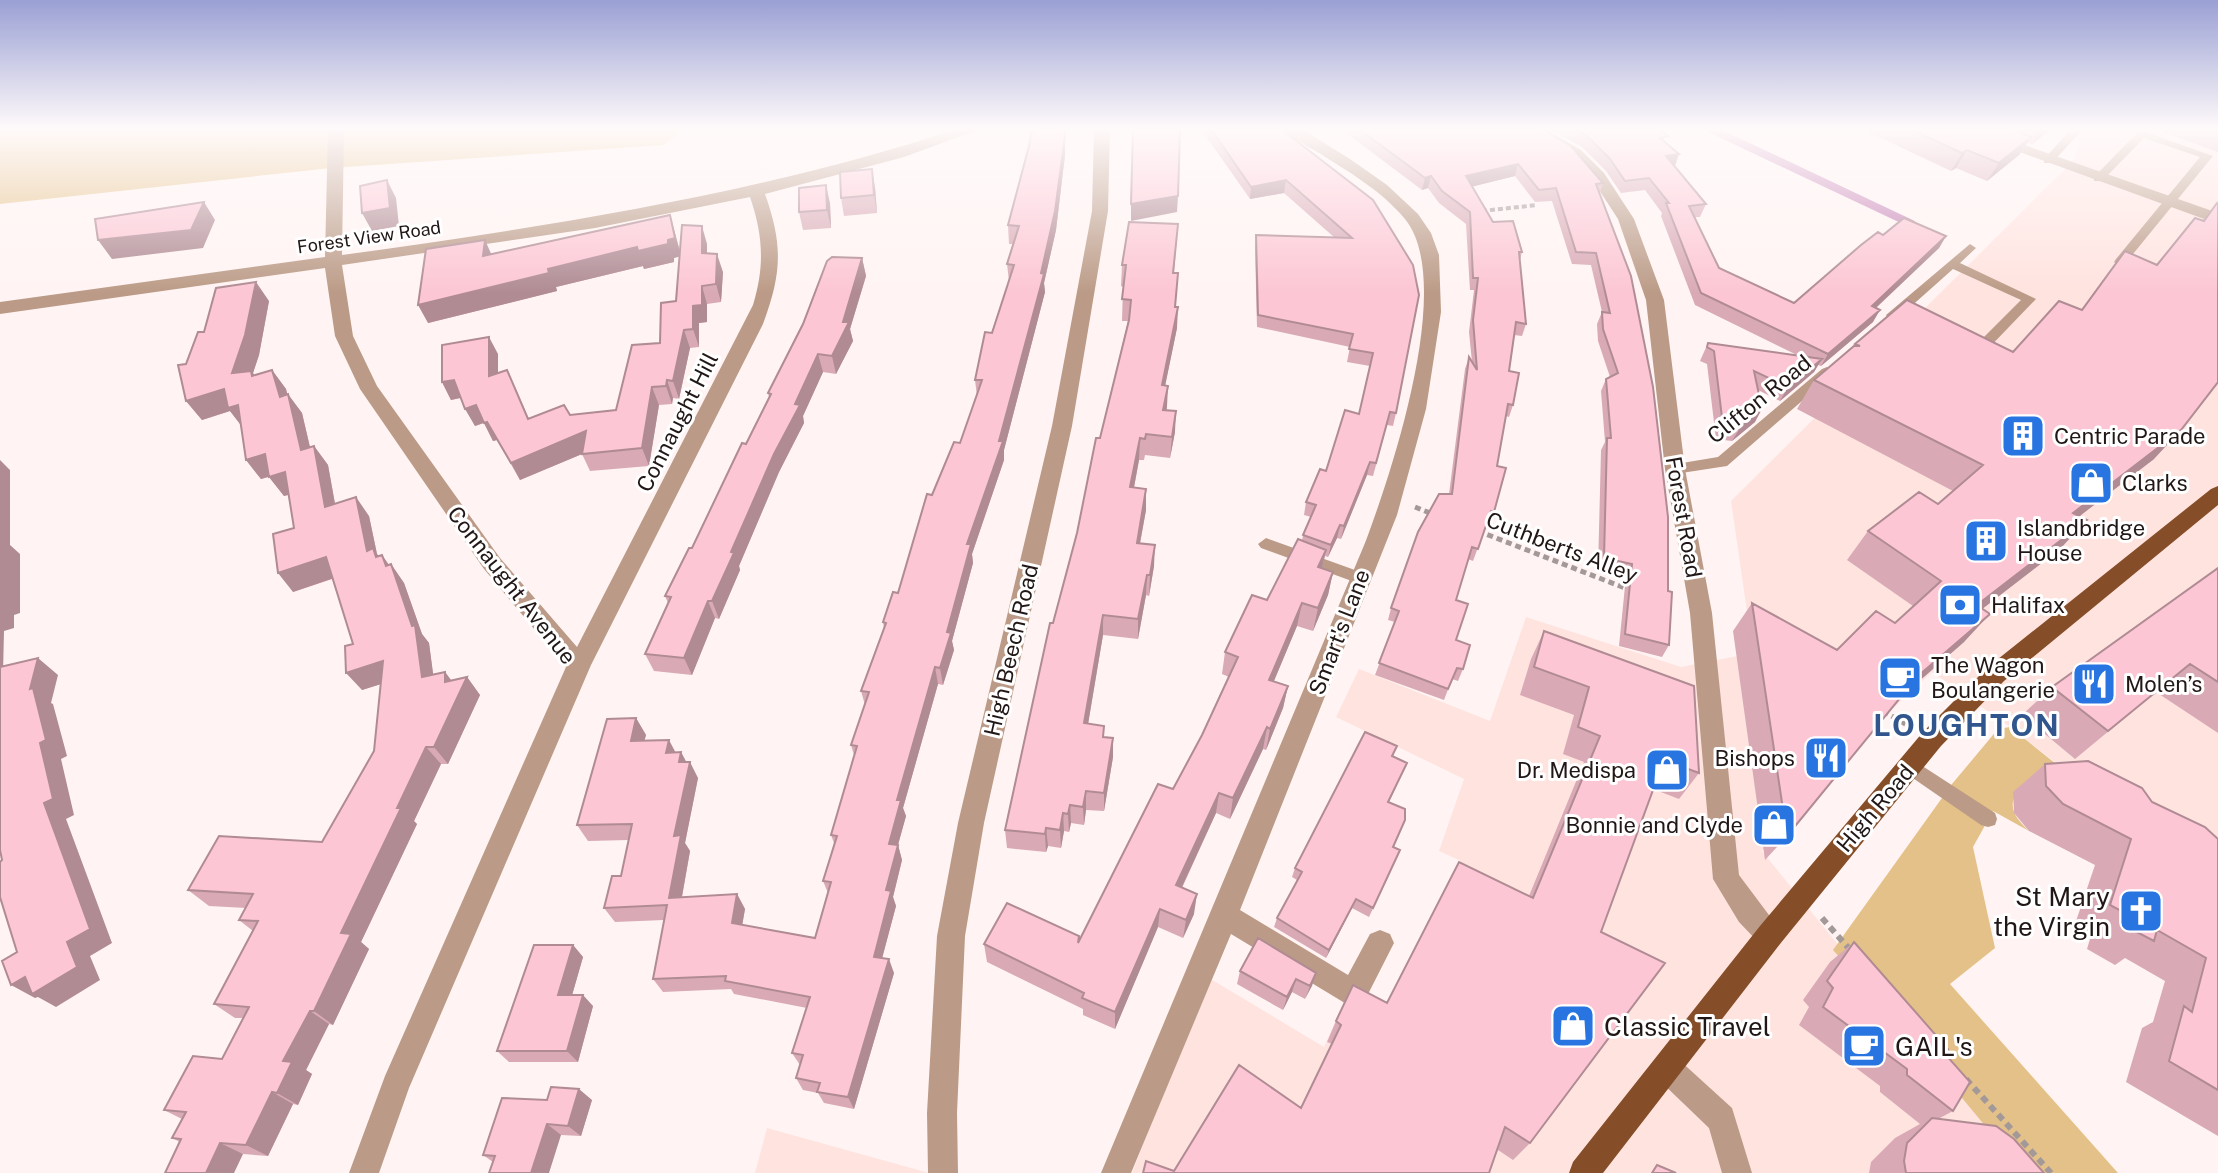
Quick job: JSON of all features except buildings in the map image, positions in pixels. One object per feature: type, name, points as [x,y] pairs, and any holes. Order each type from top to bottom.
[{"type":"main road","name":"High Road","points":[[1584,1173],[1770,935],[1804,898],[1932,739],[1996,674],[2218,494]]},
{"type":"street","name":"Connaught Avenue","points":[[334,184],[332,262],[340,319],[355,367],[467,530],[538,624],[579,665],[395,1086],[364,1173]]},
{"type":"street","name":"Forest View Road","points":[[0,308],[526,235],[784,184]]},
{"type":"street","name":"High Beech Road","points":[[943,1173],[942,1113],[951,936],[971,823],[1062,426],[1100,211],[1101,184]]},
{"type":"street","name":"Smart's Lane","points":[[1116,1173],[1225,916],[1391,500],[1419,395],[1431,318],[1434,272],[1424,234],[1407,211],[1373,184]]},
{"type":"street","name":"Forest Road","points":[[1601,184],[1626,219],[1655,300],[1675,469],[1701,613],[1726,879],[1748,913],[1770,935]]},
{"type":"street","points":[[2112,184],[2218,219]]},
{"type":"street","name":"Connaught Hill","points":[[579,665],[767,294],[774,263],[768,224],[756,191]]},
{"type":"street","points":[[1225,916],[1353,994],[1380,943]]},
{"type":"street","points":[[1667,1068],[1721,1119],[1737,1173]]},
{"type":"lane","points":[[2120,262],[2186,184]]},
{"type":"lane","points":[[1896,318],[1970,248]]},
{"type":"lane","points":[[1952,264],[2030,299],[1977,352],[1964,345]]},
{"type":"lane","name":"Clifton Road","points":[[1675,469],[1722,462],[1838,363]]},
{"type":"lane","points":[[1266,544],[1360,578]]},
{"type":"lane","points":[[1910,766],[1988,819]]},
{"type":"path","points":[[1474,202],[1482,211],[1537,205]]},
{"type":"path","points":[[1391,500],[1437,516]]},
{"type":"path","name":"Cuthberts Alley","points":[[1466,527],[1641,594]]},
{"type":"path","points":[[1878,709],[1932,739]]},
{"type":"path","points":[[1804,898],[1855,955]]},
{"type":"path","points":[[1958,1070],[2051,1173]]},
{"type":"shaded area","points":[[0,184],[186,184],[0,204]]},
{"type":"shaded area","points":[[2050,184],[2218,184],[2218,889],[2010,727],[1932,672],[1889,712],[1772,852],[1761,850],[2024,1173],[1132,1173],[1209,978],[1324,1047],[1344,1002],[1377,1021],[1461,861],[1439,851],[1464,779],[1336,717],[1359,669],[1490,721],[1526,617],[1681,667],[1753,653],[1731,501]]},
{"type":"shaded area","points":[[2010,727],[2167,853],[2016,794],[2013,809],[2029,831],[1993,811],[1973,847],[1995,948],[1950,984],[2118,1173],[2024,1173],[1915,1041],[1833,950],[1952,784],[1998,729]]},
{"type":"shaded area","points":[[767,1128],[929,1173],[755,1173]]},
{"type":"waterway","points":[[1827,184],[1912,224]]},
{"type":"place","name":"Centric Parade","points":[[2023,436]]},
{"type":"place","name":"Clarks","points":[[2091,483]]},
{"type":"place","name":"Islandbridge House","points":[[1986,541]]},
{"type":"place","name":"Halifax","points":[[1960,605]]},
{"type":"place","name":"The Wagon Boulangerie","points":[[1900,678]]},
{"type":"place","name":"Molen’s","points":[[2094,684]]},
{"type":"place","name":"Bishops","points":[[1826,758]]},
{"type":"place","name":"Dr. Medispa","points":[[1667,770]]},
{"type":"place","name":"Bonnie and Clyde","points":[[1774,825]]},
{"type":"place","name":"St Mary the Virgin","points":[[2141,911]]},
{"type":"place","name":"Classic Travel","points":[[1573,1026]]},
{"type":"place","name":"GAIL's","points":[[1864,1046]]},
{"type":"district","name":"LOUGHTON","points":[[1967,725]]}]
